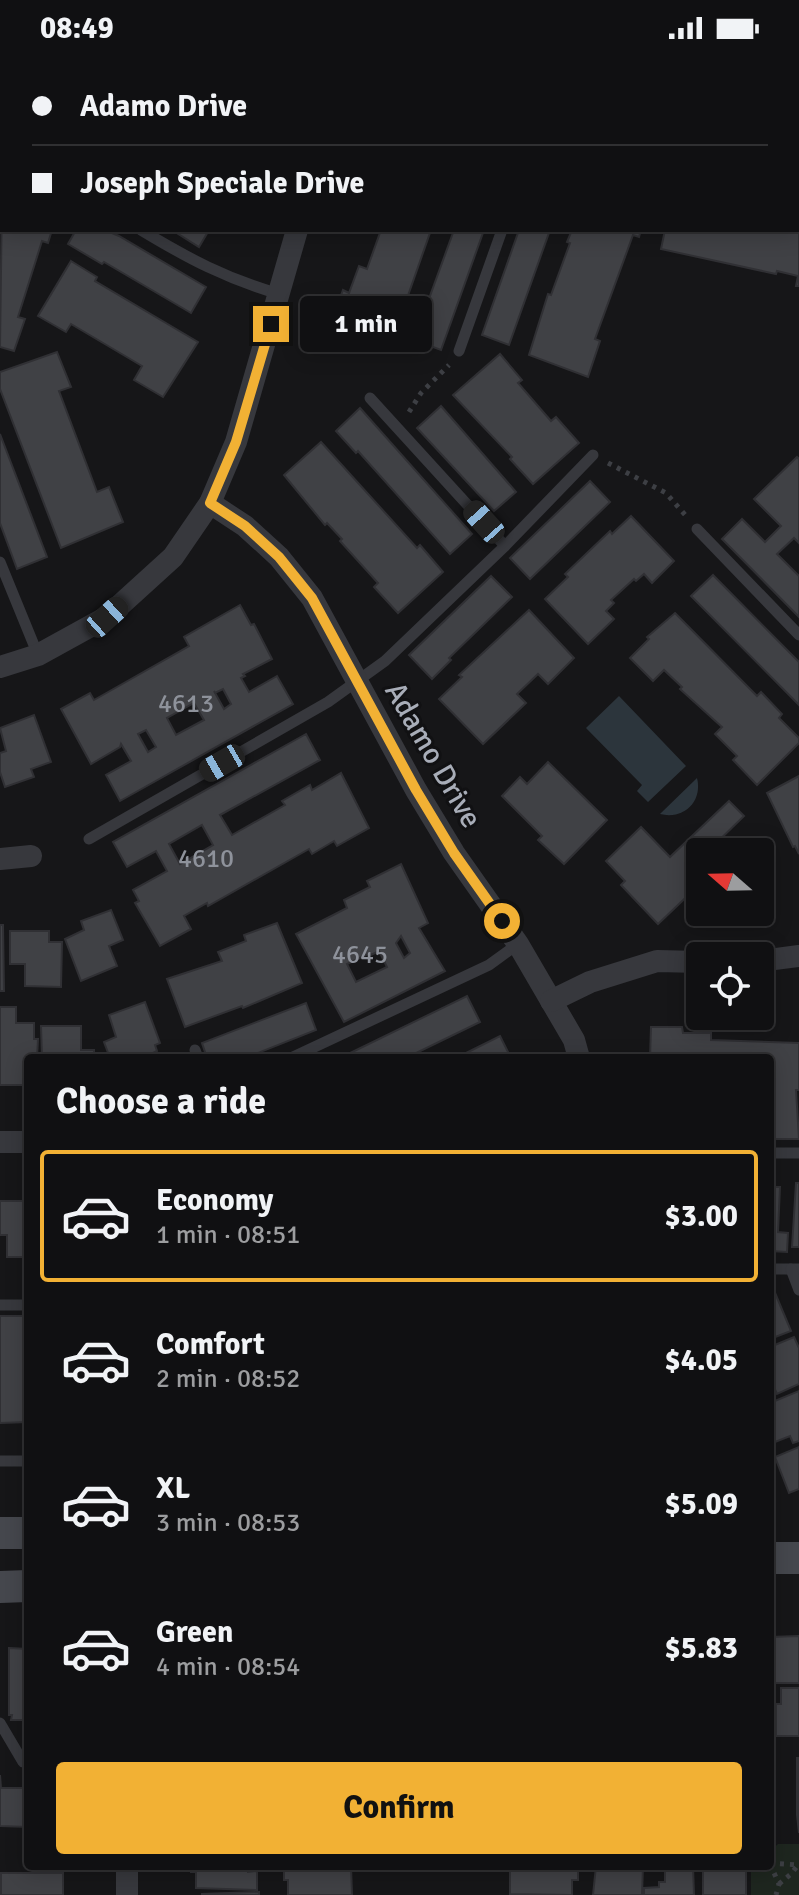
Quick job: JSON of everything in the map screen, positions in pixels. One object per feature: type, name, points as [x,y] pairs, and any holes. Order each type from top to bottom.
[{"type":"street","points":[[0,667],[38,655],[107,617],[173,557],[210,503],[236,442],[296,232]]},
{"type":"street","name":"Adamo Drive","points":[[210,503],[245,526],[287,567],[312,598],[439,828],[518,944],[574,1040],[578,1054]]},
{"type":"street","points":[[0,859],[31,856]]},
{"type":"street","points":[[774,959],[799,956]]},
{"type":"street","points":[[551,1001],[590,982],[657,961],[686,962]]},
{"type":"street","points":[[0,1142],[24,1142]]},
{"type":"street","points":[[0,1533],[24,1533]]},
{"type":"street","points":[[774,1558],[799,1558]]},
{"type":"street","points":[[0,1587],[24,1586]]},
{"type":"street","points":[[127,1870],[127,1895]]},
{"type":"lane","points":[[144,232],[196,263],[279,294]]},
{"type":"lane","points":[[459,351],[501,232]]},
{"type":"lane","points":[[370,398],[505,546]]},
{"type":"lane","points":[[89,839],[328,702],[385,661],[505,546],[593,455]]},
{"type":"lane","points":[[697,529],[799,635]]},
{"type":"lane","points":[[0,562],[38,655]]},
{"type":"lane","points":[[300,1054],[489,965],[518,944]]},
{"type":"lane","points":[[774,1153],[799,1153]]},
{"type":"lane","points":[[774,1269],[795,1269],[799,1290]]},
{"type":"lane","points":[[0,1305],[24,1305]]},
{"type":"lane","points":[[0,1461],[24,1461]]},
{"type":"lane","points":[[0,1723],[24,1762]]},
{"type":"path","points":[[398,428],[421,393],[445,371],[459,351]]},
{"type":"path","points":[[593,455],[666,493],[697,529]]},
{"type":"path","points":[[774,1863],[798,1865]]},
{"type":"path","points":[[776,1895],[779,1884],[798,1865]]},
{"type":"path","points":[[773,1870],[779,1884]]},
{"type":"shaded area","points":[[619,696],[686,766],[648,802],[637,791],[642,785],[586,728]]},
{"type":"shaded area","points":[[697,778],[697,795],[689,807],[676,814],[660,814]]},
{"type":"shaded area","points":[[778,1844],[799,1844],[799,1895],[751,1895],[751,1870],[774,1870],[774,1848]]},
{"type":"building","points":[[2,232],[51,232],[48,243],[42,241],[18,317],[25,319],[14,351],[0,347]]},
{"type":"building","points":[[75,232],[110,232],[206,287],[191,313],[68,244]]},
{"type":"building","points":[[175,232],[208,232],[199,247]]},
{"type":"building","points":[[380,232],[430,232],[391,344],[331,323],[343,290],[349,293],[359,266],[367,269]]},
{"type":"building","points":[[453,232],[483,232],[441,350],[414,340]]},
{"type":"building","points":[[518,232],[549,232],[509,345],[482,335]]},
{"type":"building","points":[[571,232],[640,232],[639,237],[633,235],[595,339],[600,341],[588,377],[529,355],[548,294],[551,295],[570,243],[567,242]]},
{"type":"building","points":[[665,232],[799,232],[799,286],[796,286],[798,276],[661,249]]},
{"type":"building","points":[[71,261],[97,277],[95,281],[198,342],[163,397],[134,380],[142,366],[71,324],[66,332],[38,316]]},
{"type":"building","points":[[57,352],[71,387],[59,391],[97,492],[109,487],[123,522],[61,548],[0,389],[0,372]]},
{"type":"building","points":[[500,354],[522,380],[518,383],[551,421],[556,417],[579,443],[533,484],[510,459],[512,457],[453,395]]},
{"type":"building","points":[[441,406],[516,492],[494,511],[417,428]]},
{"type":"building","points":[[360,408],[472,534],[450,554],[358,451],[356,453],[336,431]]},
{"type":"building","points":[[0,434],[47,557],[17,569],[0,523]]},
{"type":"building","points":[[321,442],[417,548],[420,545],[443,572],[398,613],[374,587],[378,583],[340,541],[342,539],[327,523],[325,525],[284,475]]},
{"type":"building","points":[[797,457],[799,543],[794,538],[777,554],[799,576],[799,617],[722,539],[742,519],[765,542],[781,526],[754,499]]},
{"type":"building","points":[[590,481],[610,502],[530,579],[510,558]]},
{"type":"building","points":[[631,516],[674,561],[652,583],[644,574],[611,600],[614,603],[606,611],[614,619],[588,644],[545,599],[568,577],[565,574],[610,531],[612,534]]},
{"type":"building","points":[[713,575],[799,662],[799,705],[691,596]]},
{"type":"building","points":[[491,576],[512,597],[449,658],[451,660],[432,679],[409,655]]},
{"type":"building","points":[[240,605],[272,659],[241,678],[249,692],[277,676],[293,704],[120,801],[106,775],[131,761],[121,744],[91,764],[61,709],[90,693],[94,700],[189,646],[184,637]],"holes":[[[223,689],[231,704],[224,709],[215,693]],[[194,703],[204,720],[176,735],[167,718]],[[146,730],[156,747],[148,752],[138,734]]]},
{"type":"building","points":[[529,610],[574,658],[548,684],[538,674],[517,694],[526,703],[483,744],[439,699],[462,677],[459,675]]},
{"type":"building","points":[[675,613],[757,696],[761,692],[782,714],[779,718],[799,738],[799,743],[757,785],[733,760],[737,756],[715,734],[722,727],[680,689],[682,687],[664,670],[653,681],[630,658],[649,639],[647,637]]},
{"type":"building","points":[[34,715],[51,762],[31,769],[34,777],[5,787],[0,772],[0,753],[6,751],[0,728]]},
{"type":"building","points":[[306,734],[320,760],[220,815],[232,835],[285,805],[282,801],[310,785],[312,790],[341,773],[369,828],[337,846],[334,841],[312,854],[309,849],[208,906],[207,903],[184,916],[191,929],[160,946],[135,903],[139,901],[133,890],[167,871],[156,851],[127,867],[113,842]],"holes":[[[202,825],[213,845],[180,864],[169,844]]]},
{"type":"building","points":[[548,762],[607,820],[564,864],[538,840],[542,836],[502,796],[520,777],[527,784]]},
{"type":"building","points":[[799,776],[799,854],[767,793]]},
{"type":"building","points":[[729,801],[744,816],[721,838],[690,838]]},
{"type":"building","points":[[641,827],[670,857],[686,842],[686,897],[658,924],[621,885],[625,881],[606,861]]},
{"type":"building","points":[[401,864],[428,923],[419,928],[445,971],[344,1022],[296,934],[347,908],[344,900],[370,887],[367,881]],"holes":[[[401,936],[410,953],[404,958],[396,943]],[[379,951],[387,967],[356,982],[347,964]]]},
{"type":"building","points":[[111,910],[123,940],[109,946],[117,966],[81,981],[65,939],[84,930],[81,921]]},
{"type":"building","points":[[277,923],[302,983],[243,1008],[185,1027],[167,979],[222,961],[218,952],[246,941],[244,935]]},
{"type":"building","points":[[0,925],[3,925],[4,991],[0,991]]},
{"type":"building","points":[[10,931],[49,931],[49,942],[62,942],[61,987],[25,986],[25,964],[10,964]]},
{"type":"building","points":[[467,996],[480,1022],[414,1054],[348,1054]]},
{"type":"building","points":[[145,1002],[160,1043],[155,1045],[157,1051],[151,1054],[108,1054],[104,1042],[116,1037],[109,1015]]},
{"type":"building","points":[[306,1003],[316,1030],[255,1054],[206,1054],[202,1043]]},
{"type":"building","points":[[0,1007],[16,1007],[16,1023],[34,1023],[37,1054],[24,1054],[24,1085],[0,1085]]},
{"type":"building","points":[[41,1026],[81,1026],[81,1050],[94,1050],[94,1054],[42,1054]]},
{"type":"building","points":[[651,1027],[682,1027],[683,1033],[711,1033],[711,1040],[799,1043],[799,1090],[796,1090],[799,1139],[774,1139],[774,1054],[650,1054]]},
{"type":"building","points":[[500,1036],[509,1054],[464,1054]]},
{"type":"building","points":[[796,1183],[799,1183],[799,1247],[792,1247]]},
{"type":"building","points":[[774,1187],[780,1187],[778,1232],[788,1233],[787,1252],[774,1251]]},
{"type":"building","points":[[0,1201],[24,1201],[24,1257],[7,1257],[7,1235],[0,1235]]},
{"type":"building","points":[[774,1290],[791,1331],[774,1337]]},
{"type":"building","points":[[0,1316],[24,1316],[24,1422],[0,1423]]},
{"type":"building","points":[[794,1337],[799,1348],[799,1384],[777,1394],[774,1387],[774,1345]]},
{"type":"building","points":[[799,1391],[799,1441],[793,1443],[790,1436],[774,1442],[774,1401]]},
{"type":"building","points":[[799,1447],[799,1489],[789,1493],[775,1457]]},
{"type":"building","points":[[799,1636],[799,1683],[774,1683],[774,1637]]},
{"type":"building","points":[[9,1648],[24,1649],[24,1720],[11,1720],[12,1715],[9,1715]]},
{"type":"building","points":[[781,1688],[799,1688],[799,1736],[776,1736],[776,1704],[781,1704]]},
{"type":"building","points":[[799,1758],[799,1833],[797,1815]]},
{"type":"building","points":[[0,1775],[1,1788],[24,1788],[24,1827],[0,1826]]},
{"type":"building","points":[[284,1870],[351,1870],[352,1895],[288,1895],[288,1880],[284,1880]]},
{"type":"building","points":[[510,1870],[578,1870],[578,1880],[572,1880],[572,1895],[510,1894]]},
{"type":"building","points":[[596,1870],[643,1870],[642,1895],[593,1895]]},
{"type":"building","points":[[665,1870],[693,1870],[694,1895],[644,1895],[644,1888],[659,1887],[659,1882],[665,1882]]},
{"type":"building","points":[[703,1870],[746,1870],[746,1895],[703,1895]]},
{"type":"building","points":[[257,1871],[257,1890],[196,1888],[196,1872],[191,1872]]},
{"type":"building","points":[[1,1873],[63,1873],[63,1895],[1,1895]]},
{"type":"building","points":[[259,1892],[259,1895],[202,1895],[202,1894]]},
{"type":"route","points":[[271,324],[236,442],[210,503],[245,526],[279,557],[312,598],[416,790],[454,853],[502,921]]}]
